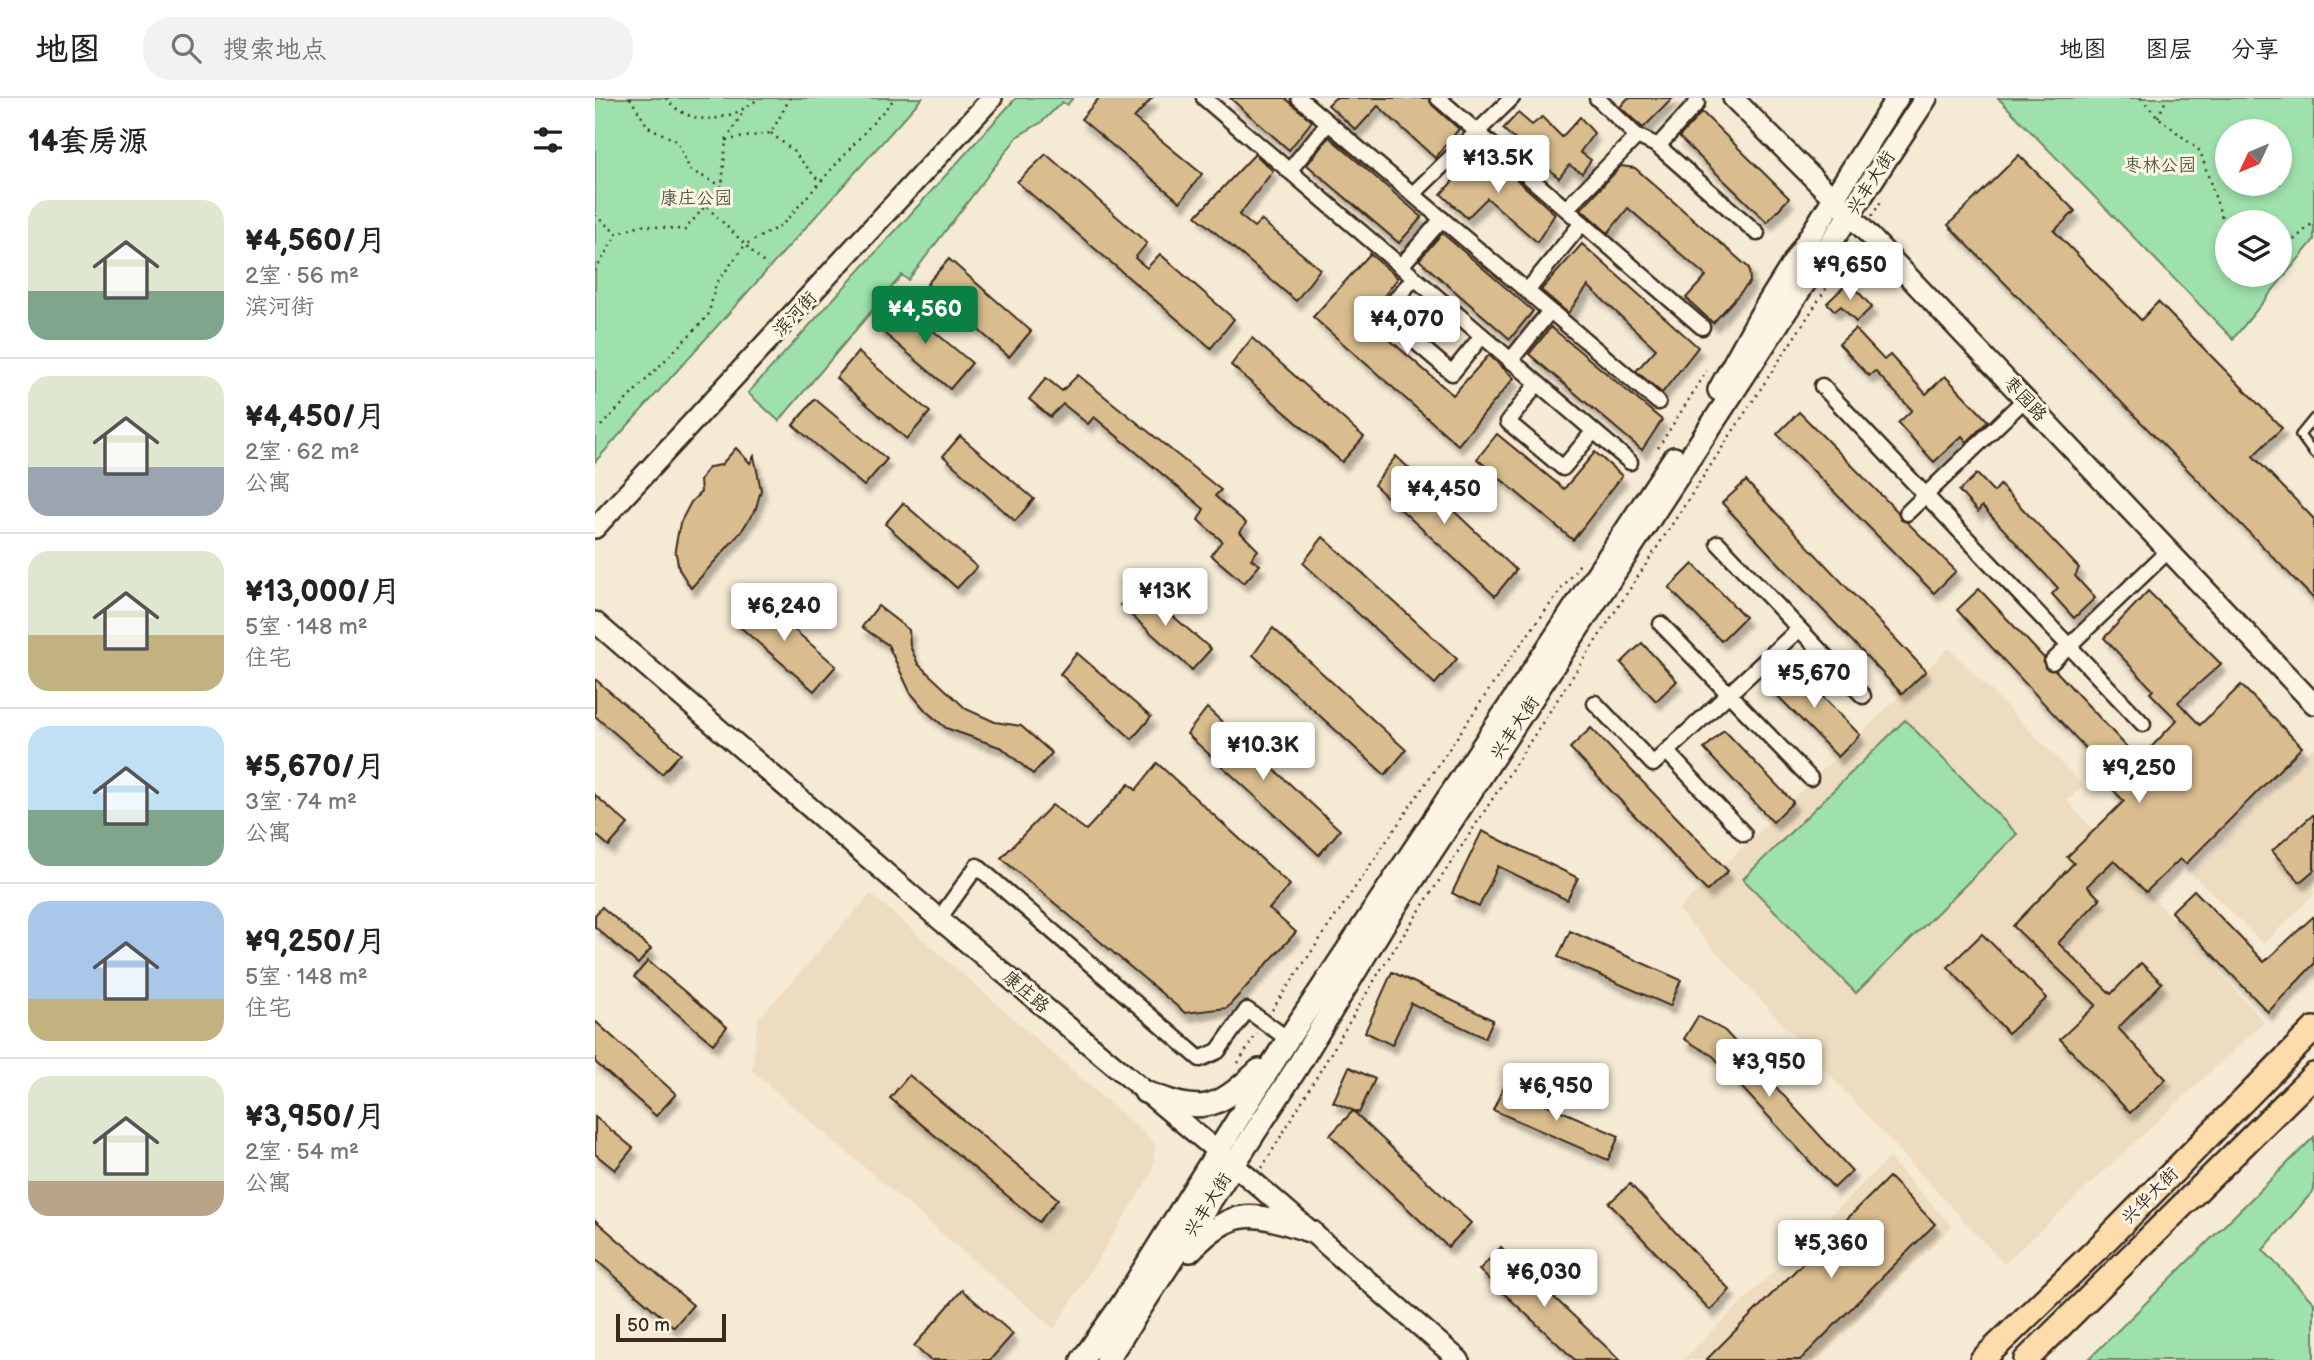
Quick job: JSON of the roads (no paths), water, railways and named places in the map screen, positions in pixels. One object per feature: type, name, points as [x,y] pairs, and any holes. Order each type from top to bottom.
[{"type":"main road","name":"兴丰大街","points":[[1082,1360],[1122,1304],[1284,1044],[1729,375],[1761,316],[1898,98]]},
{"type":"main road","name":"兴丰大街","points":[[1107,1360],[1171,1264],[1384,925],[1857,222],[1926,98]]},
{"type":"main road","name":"兴华大街","points":[[1982,1360],[2103,1243],[2314,1029]]},
{"type":"main road","points":[[1145,1092],[1185,1108],[1206,1106],[1234,1094],[1284,1044]]},
{"type":"main road","name":"兴华大街","points":[[2026,1360],[2314,1075]]},
{"type":"main road","points":[[1171,1264],[1187,1254],[1212,1228],[1230,1218],[1258,1216],[1311,1232]]},
{"type":"street","name":"滨河街","points":[[595,528],[992,98]]},
{"type":"street","points":[[1204,98],[1630,462]]},
{"type":"street","points":[[1438,98],[1702,327]]},
{"type":"street","points":[[1413,194],[1512,98]]},
{"type":"street","points":[[1597,98],[1637,136],[1658,146],[1757,233]]},
{"type":"street","name":"枣园路","points":[[1733,98],[1835,199],[2312,699]]},
{"type":"street","points":[[1303,99],[1658,402]]},
{"type":"street","points":[[1658,146],[1697,103]]},
{"type":"street","points":[[1290,171],[1328,123]]},
{"type":"street","points":[[1566,209],[1637,136]]},
{"type":"street","points":[[1401,266],[1442,219]]},
{"type":"street","points":[[1527,291],[1583,223]]},
{"type":"street","points":[[1414,278],[1383,314],[1451,373],[1482,336]]},
{"type":"street","points":[[1510,361],[1550,311]]},
{"type":"street","points":[[1537,384],[1508,422],[1563,468],[1593,432]]},
{"type":"street","points":[[1822,386],[2143,724]]},
{"type":"street","points":[[1907,513],[2025,399]]},
{"type":"street","points":[[1718,543],[1863,696]]},
{"type":"street","points":[[2052,662],[2168,551]]},
{"type":"street","name":"康庄路","points":[[595,622],[939,919],[1234,1165],[1459,1360]]},
{"type":"street","points":[[1661,624],[1810,778]]},
{"type":"street","points":[[1595,703],[1653,764],[1799,629]]},
{"type":"street","points":[[1667,752],[1744,834]]},
{"type":"street","points":[[939,919],[977,866],[1200,1059],[1218,1051],[1247,1010],[1264,1021],[1284,1044]]},
{"type":"lane","points":[[2314,418],[2300,435],[2314,454]]},
{"type":"park label","name":"枣林公园","points":[[2160,165]]},
{"type":"park label","name":"康庄公园","points":[[696,198]]}]
